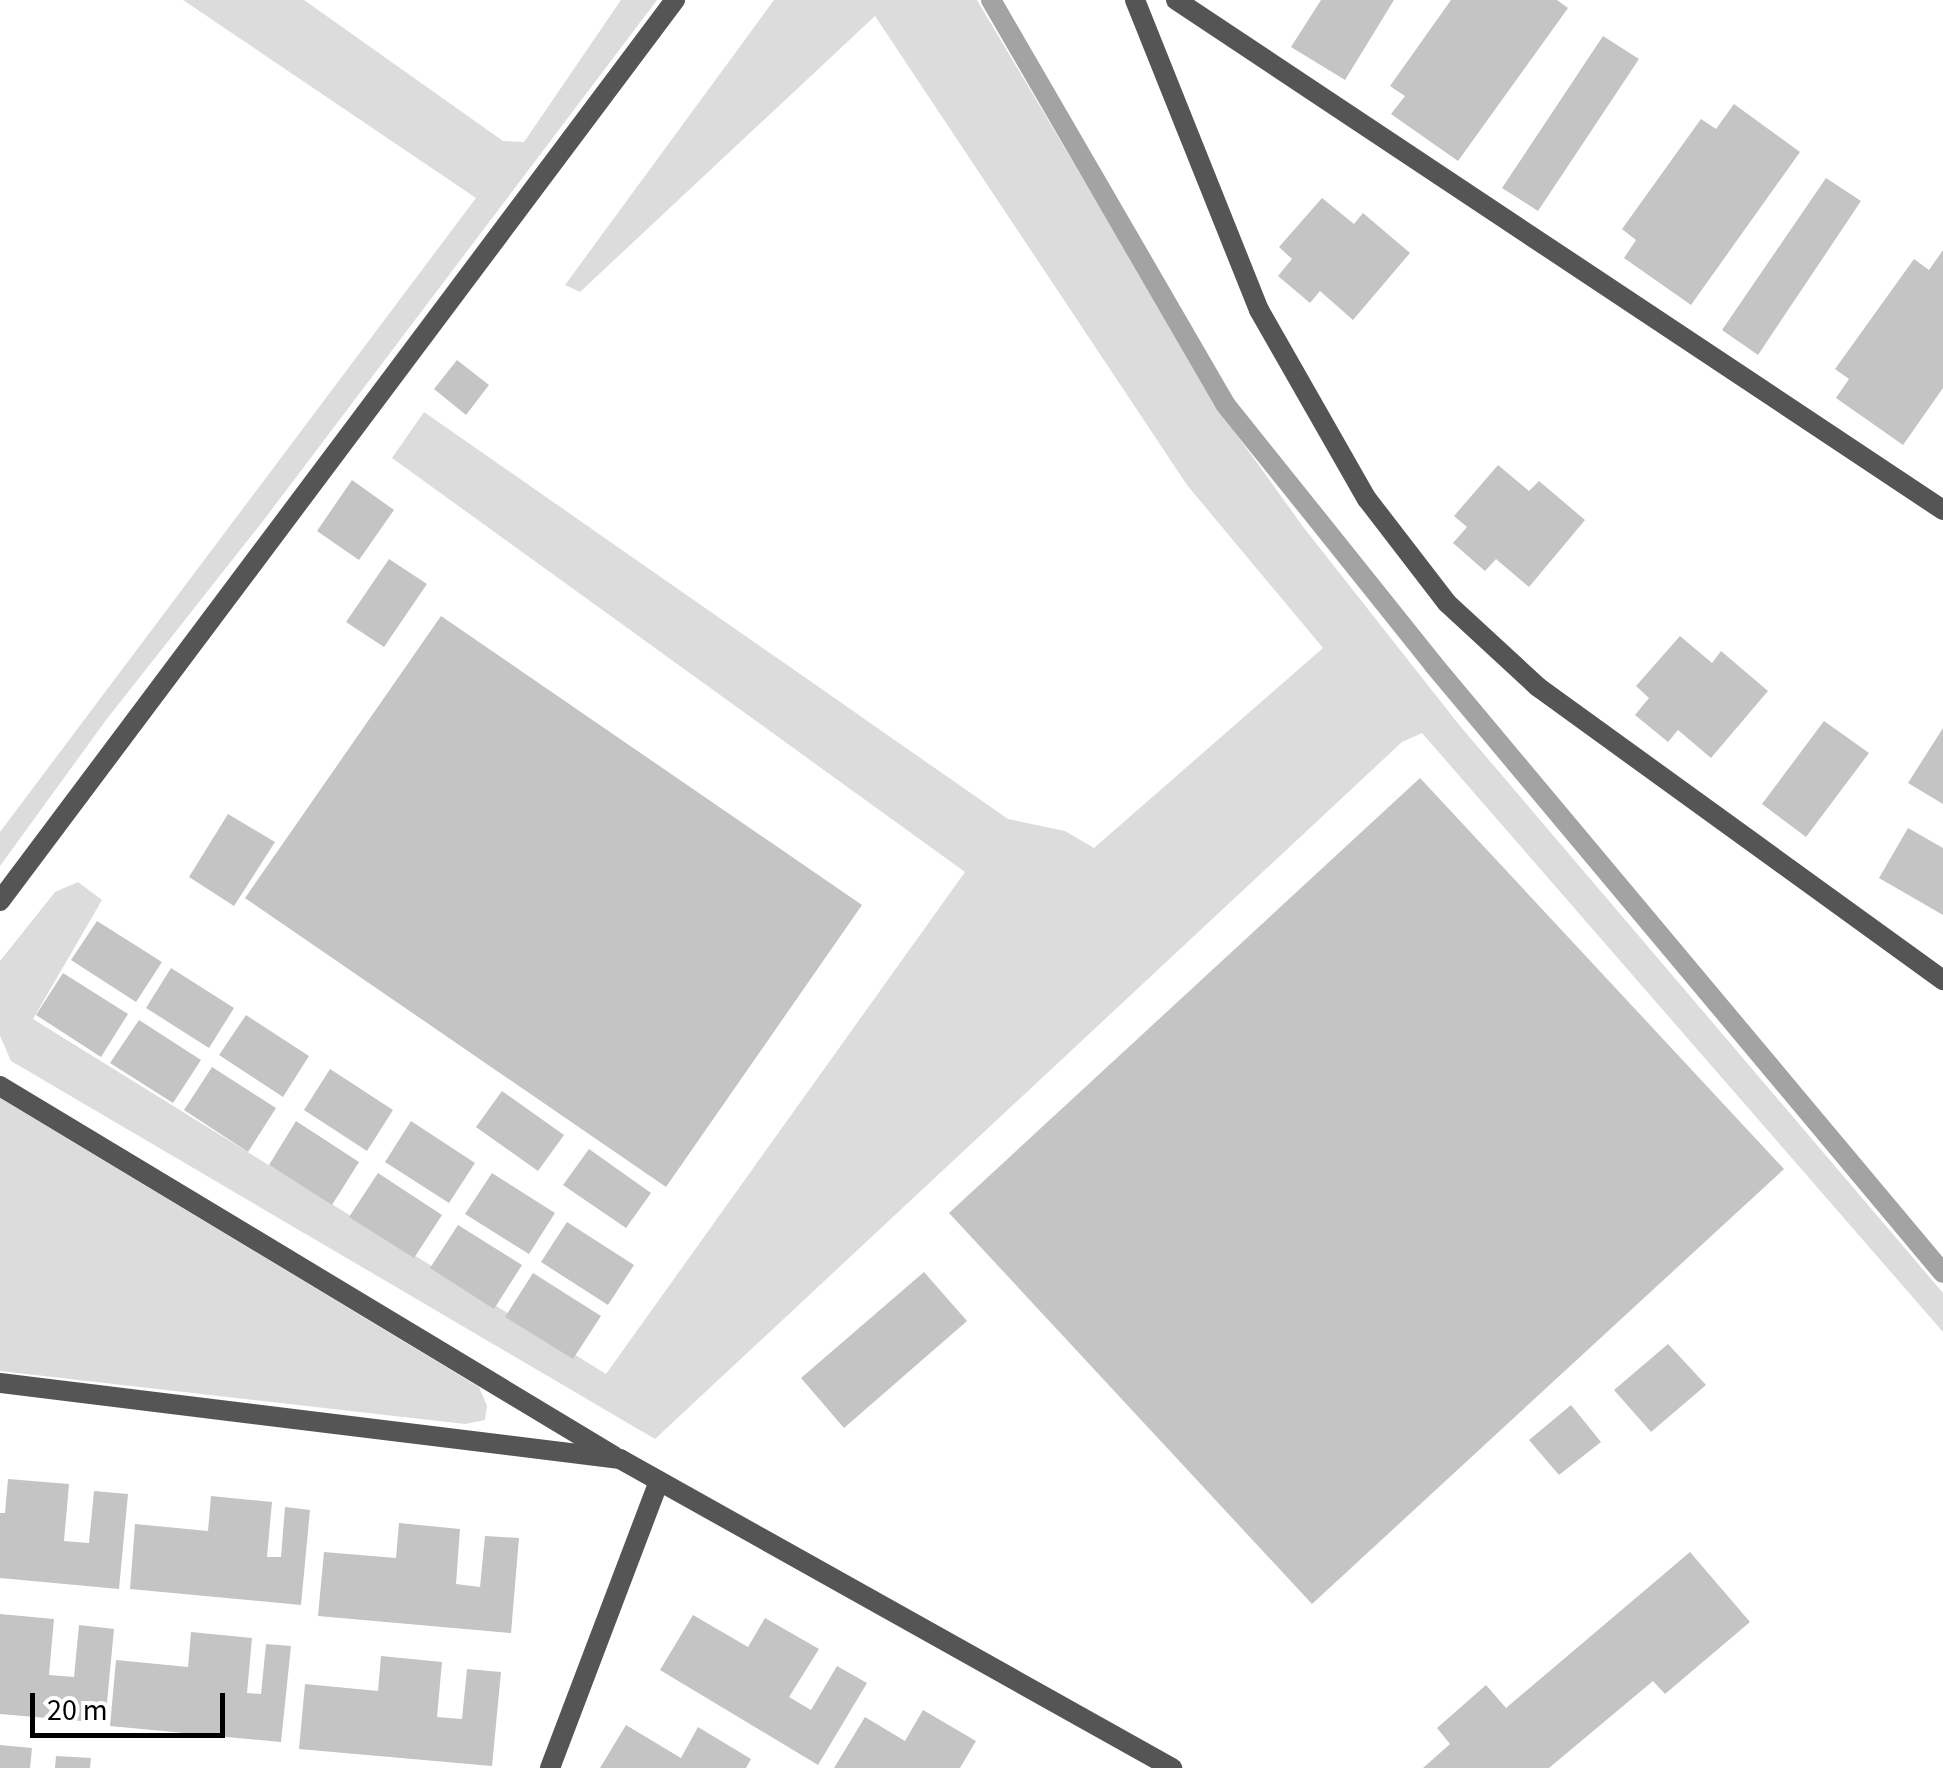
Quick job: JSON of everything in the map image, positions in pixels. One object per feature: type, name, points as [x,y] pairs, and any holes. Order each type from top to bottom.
[{"type":"street","points":[[0,901],[676,0]]},
{"type":"street","points":[[1135,0],[1258,310],[1368,499],[1447,603],[1538,687],[1943,980]]},
{"type":"street","points":[[1176,0],[1943,510]]},
{"type":"street","points":[[0,1086],[620,1460],[1172,1768]]},
{"type":"street","points":[[0,1383],[620,1460]]},
{"type":"street","points":[[550,1768],[659,1481]]},
{"type":"shaded area","points":[[183,0],[304,0],[503,141],[524,142],[621,0],[657,0],[263,521],[106,720],[0,866],[0,832],[476,198]]},
{"type":"shaded area","points":[[774,0],[977,0],[1224,417],[1304,528],[1460,726],[1943,1293],[1943,1332],[1422,733],[1402,742],[655,1439],[11,1061],[0,1036],[0,961],[55,892],[78,882],[102,900],[33,1019],[606,1374],[965,872],[392,458],[424,412],[1008,819],[1065,831],[1094,848],[1323,648],[1187,485],[875,16],[580,292],[565,285]]},
{"type":"shaded area","points":[[0,1098],[479,1387],[487,1406],[485,1420],[465,1424],[0,1371]]},
{"type":"building","points":[[1321,0],[1394,0],[1345,80],[1291,47]]},
{"type":"building","points":[[1451,0],[1557,0],[1568,8],[1458,161],[1391,114],[1405,96],[1390,86]]},
{"type":"building","points":[[1603,36],[1639,59],[1538,211],[1502,188]]},
{"type":"building","points":[[1734,104],[1800,152],[1691,305],[1624,258],[1636,240],[1622,229],[1701,119],[1716,129]]},
{"type":"building","points":[[1826,178],[1861,201],[1758,355],[1722,330]]},
{"type":"building","points":[[1322,198],[1354,224],[1363,213],[1410,253],[1353,320],[1320,291],[1310,303],[1278,276],[1292,259],[1279,247]]},
{"type":"building","points":[[1943,250],[1943,388],[1903,445],[1836,398],[1849,379],[1835,369],[1914,259],[1929,270]]},
{"type":"building","points":[[457,360],[489,385],[466,415],[434,389]]},
{"type":"building","points":[[1498,465],[1529,491],[1539,481],[1585,520],[1529,587],[1496,559],[1485,571],[1453,543],[1467,527],[1454,516]]},
{"type":"building","points":[[352,480],[394,510],[359,560],[317,531]]},
{"type":"building","points":[[389,559],[427,584],[384,647],[346,622]]},
{"type":"building","points":[[441,616],[862,905],[666,1187],[245,898]]},
{"type":"building","points":[[1680,636],[1712,663],[1721,651],[1768,691],[1711,758],[1678,730],[1668,742],[1635,715],[1649,698],[1636,686]]},
{"type":"building","points":[[1824,721],[1869,753],[1806,837],[1762,804]]},
{"type":"building","points":[[1943,728],[1943,804],[1908,783]]},
{"type":"building","points":[[1420,778],[1784,1169],[1312,1604],[949,1213]]},
{"type":"building","points":[[228,814],[275,842],[234,906],[189,877]]},
{"type":"building","points":[[1908,828],[1943,848],[1943,915],[1879,878]]},
{"type":"building","points":[[97,921],[162,962],[136,1002],[71,960]]},
{"type":"building","points":[[171,968],[234,1008],[209,1048],[146,1008]]},
{"type":"building","points":[[63,973],[128,1014],[101,1057],[36,1015]]},
{"type":"building","points":[[246,1015],[309,1056],[283,1097],[219,1055]]},
{"type":"building","points":[[139,1020],[201,1060],[173,1103],[110,1063]]},
{"type":"building","points":[[212,1067],[276,1108],[248,1152],[184,1110]]},
{"type":"building","points":[[330,1069],[393,1110],[367,1151],[304,1110]]},
{"type":"building","points":[[502,1091],[564,1135],[538,1171],[476,1127]]},
{"type":"building","points":[[296,1121],[359,1162],[332,1205],[269,1165]]},
{"type":"building","points":[[411,1121],[475,1163],[449,1203],[385,1162]]},
{"type":"building","points":[[589,1149],[651,1193],[626,1228],[563,1185]]},
{"type":"building","points":[[378,1173],[442,1215],[414,1258],[349,1217]]},
{"type":"building","points":[[492,1173],[555,1213],[529,1254],[465,1214]]},
{"type":"building","points":[[567,1222],[634,1265],[608,1305],[541,1262]]},
{"type":"building","points":[[458,1225],[522,1265],[494,1309],[430,1268]]},
{"type":"building","points":[[924,1272],[967,1321],[844,1428],[801,1378]]},
{"type":"building","points":[[533,1273],[601,1316],[573,1359],[505,1317]]},
{"type":"building","points":[[1668,1344],[1706,1385],[1651,1432],[1614,1390]]},
{"type":"building","points":[[1571,1405],[1601,1442],[1559,1475],[1529,1440]]},
{"type":"building","points":[[8,1479],[69,1484],[64,1541],[89,1543],[94,1491],[128,1494],[119,1589],[0,1578],[0,1513],[5,1513]]},
{"type":"building","points":[[211,1496],[272,1502],[267,1557],[281,1557],[285,1507],[310,1510],[301,1605],[130,1589],[135,1524],[208,1531]]},
{"type":"building","points":[[399,1523],[460,1529],[456,1584],[480,1587],[485,1536],[519,1538],[511,1633],[318,1616],[324,1552],[396,1558]]},
{"type":"building","points":[[1690,1552],[1750,1622],[1665,1694],[1653,1681],[1549,1768],[1423,1768],[1450,1744],[1437,1728],[1486,1685],[1506,1708]]},
{"type":"building","points":[[0,1614],[54,1619],[49,1675],[74,1677],[79,1625],[114,1629],[105,1723],[0,1714]]},
{"type":"building","points":[[693,1615],[748,1647],[765,1618],[819,1649],[789,1697],[811,1710],[837,1666],[867,1683],[818,1765],[660,1670]]},
{"type":"building","points":[[191,1632],[252,1638],[247,1693],[261,1694],[266,1644],[291,1646],[281,1742],[110,1726],[116,1660],[188,1667]]},
{"type":"building","points":[[381,1656],[442,1662],[437,1717],[462,1719],[467,1669],[501,1672],[492,1766],[299,1749],[305,1684],[378,1691]]},
{"type":"building","points":[[923,1710],[976,1741],[960,1768],[834,1768],[865,1717],[905,1741]]},
{"type":"building","points":[[626,1725],[681,1758],[698,1727],[751,1759],[746,1768],[600,1768]]},
{"type":"building","points":[[0,1745],[32,1748],[30,1768],[0,1768]]},
{"type":"building","points":[[56,1756],[91,1758],[90,1768],[55,1768]]},
{"type":"waterway","points":[[991,0],[1225,404],[1433,664],[1943,1273]]}]
